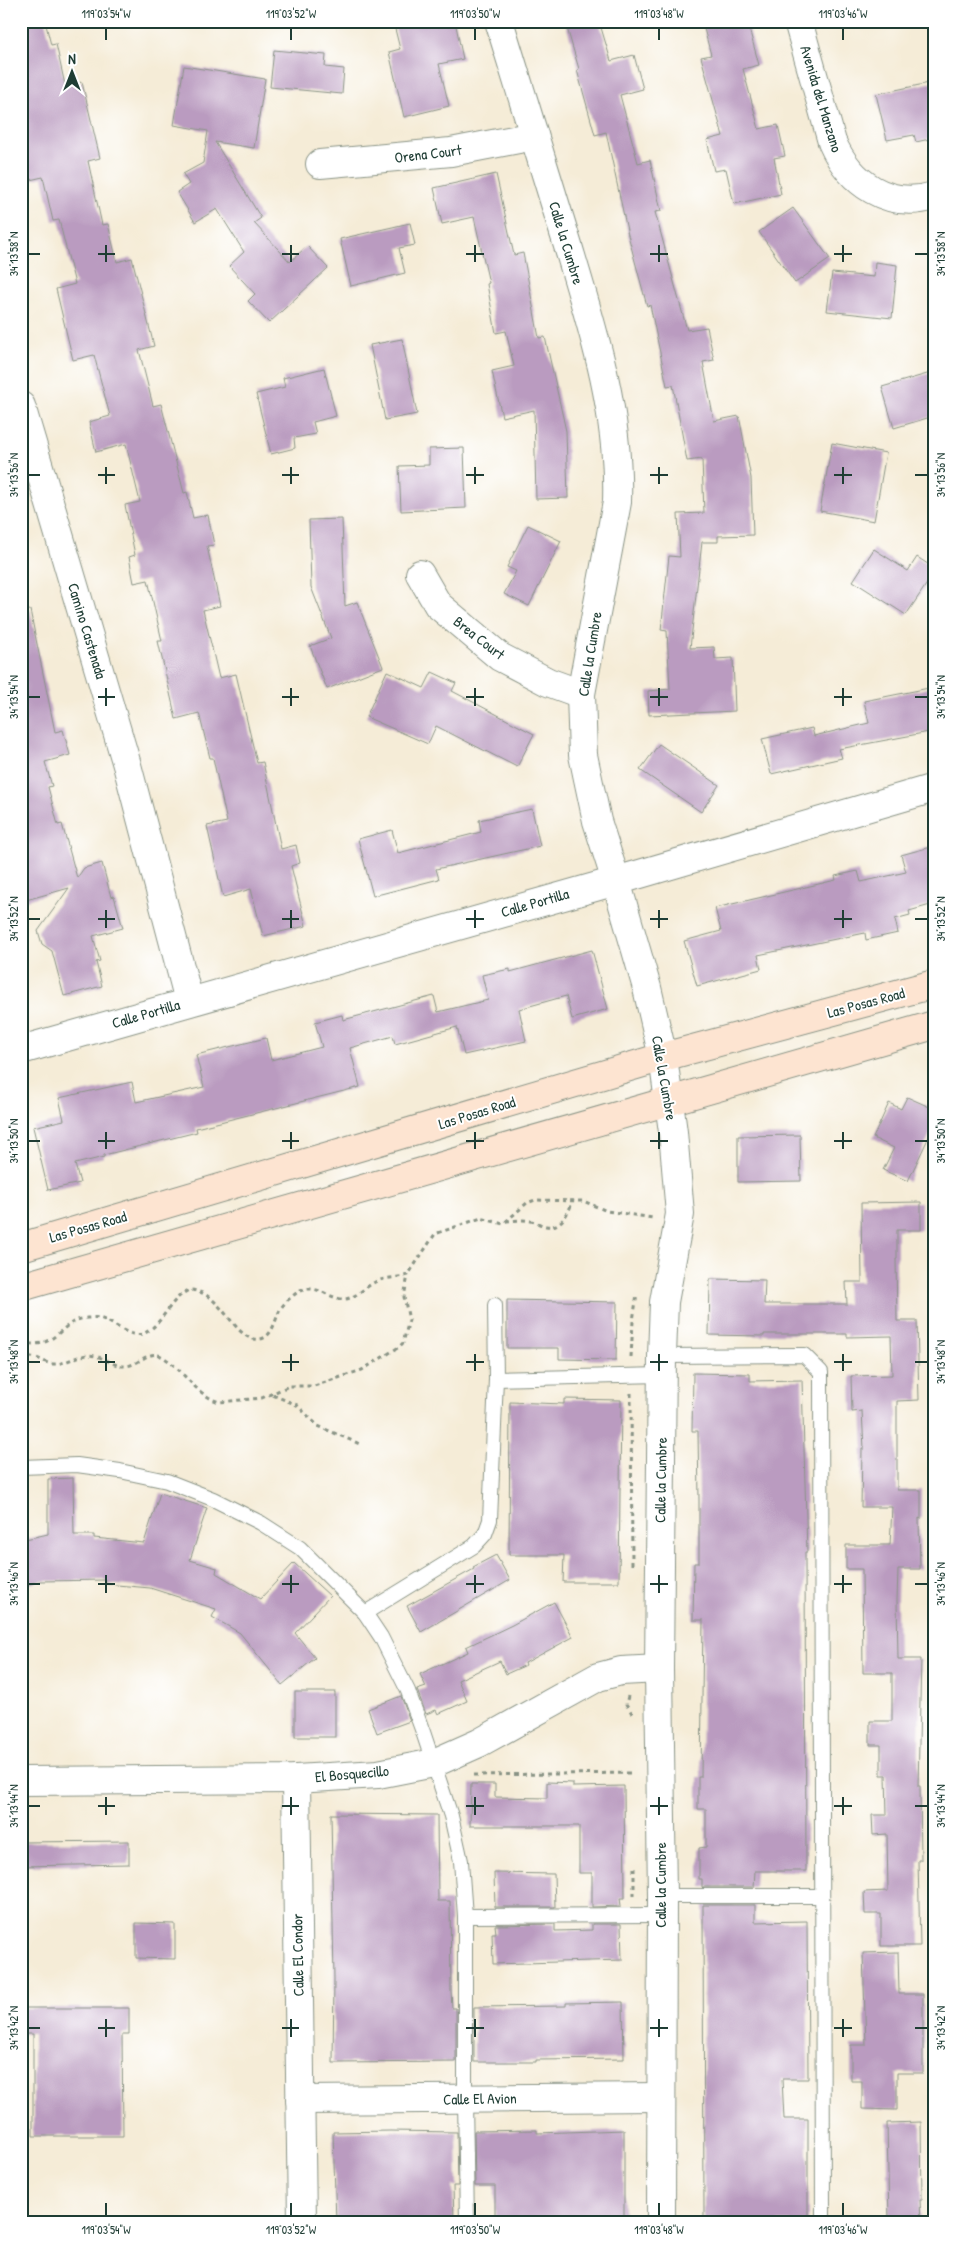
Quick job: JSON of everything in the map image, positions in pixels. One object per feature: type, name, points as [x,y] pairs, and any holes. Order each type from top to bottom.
[{"type":"main road","name":"Las Posas Road","points":[[21,1247],[663,1058],[934,984]]},
{"type":"main road","points":[[21,1287],[934,1025]]},
{"type":"street","name":"Calle la Cumbre","points":[[498,21],[578,279],[604,377],[615,434],[618,470],[617,502],[581,694],[583,755],[597,821],[646,988],[663,1058],[670,1100],[680,1214],[664,1302],[662,1365],[660,2222]]},
{"type":"street","name":"Avenida del Manzano","points":[[798,21],[832,142],[839,158],[855,178],[869,188],[885,195],[902,199],[934,196]]},
{"type":"street","name":"Orena Court","points":[[320,164],[451,152],[534,136]]},
{"type":"street","name":"Camino Castenada","points":[[21,406],[29,460],[127,765],[189,1001]]},
{"type":"street","name":"Brea Court","points":[[420,574],[438,605],[500,658],[548,682],[581,694]]},
{"type":"street","name":"Calle Portilla","points":[[21,1050],[616,881],[934,788]]},
{"type":"street","name":"El Bosquecillo","points":[[21,1781],[296,1779],[378,1774],[438,1774],[479,1743],[598,1677],[621,1671],[660,1669]]},
{"type":"street","name":"Calle El Condor","points":[[296,1779],[302,2222]]},
{"type":"street","name":"Calle El Avion","points":[[300,2100],[661,2097]]},
{"type":"lane","points":[[365,1613],[474,1546],[485,1534],[490,1520],[496,1379],[495,1304]]},
{"type":"lane","points":[[496,1379],[804,1355],[821,1372],[823,2222]]},
{"type":"lane","points":[[21,1467],[77,1465],[120,1471],[167,1481],[213,1499],[261,1522],[300,1548],[365,1613],[381,1637],[408,1691],[438,1774],[451,1816],[461,1862],[465,1916],[464,2099],[467,2222]]},
{"type":"lane","points":[[465,1916],[821,1896]]},
{"type":"path","points":[[506,1222],[527,1203],[535,1200],[582,1201],[607,1211],[653,1218]]},
{"type":"path","points":[[21,1358],[38,1356],[52,1364],[84,1355],[94,1356],[124,1366],[131,1366],[150,1355],[156,1354],[171,1363],[206,1396],[220,1402],[262,1398],[289,1386],[314,1386],[362,1370],[399,1347],[409,1320],[404,1297],[408,1275],[435,1234],[481,1218],[503,1224],[506,1222],[530,1220],[547,1227],[554,1226],[569,1211],[573,1200]]},
{"type":"path","points":[[21,1342],[40,1345],[48,1342],[78,1320],[84,1318],[98,1318],[131,1333],[145,1332],[156,1324],[179,1294],[189,1290],[205,1295],[224,1310],[247,1337],[262,1338],[270,1333],[282,1308],[298,1292],[314,1289],[342,1299],[348,1299],[375,1282],[408,1275]]},
{"type":"path","points":[[272,1395],[297,1405],[318,1426],[362,1445]]},
{"type":"path","points":[[438,1774],[633,1773]]},
{"type":"building","points":[[21,21],[45,21],[51,45],[56,44],[65,85],[82,82],[100,158],[88,161],[102,225],[108,224],[117,262],[132,258],[154,346],[139,350],[153,406],[161,404],[184,493],[187,492],[193,518],[208,515],[214,545],[207,546],[220,606],[203,610],[219,678],[236,674],[257,763],[263,762],[281,849],[296,845],[300,863],[291,866],[306,926],[263,936],[251,889],[223,897],[207,826],[227,822],[213,758],[210,758],[199,713],[176,719],[158,641],[162,641],[148,580],[134,583],[129,557],[135,555],[125,505],[140,502],[126,444],[96,452],[89,422],[110,416],[94,355],[73,360],[56,289],[75,284],[59,220],[53,221],[43,177],[21,182]]},
{"type":"building","points":[[393,21],[455,21],[463,59],[439,64],[449,106],[404,117],[389,52],[400,49]]},
{"type":"building","points":[[565,21],[599,21],[611,61],[634,55],[643,89],[620,95],[638,163],[650,160],[661,211],[655,212],[687,330],[707,327],[714,360],[703,362],[714,421],[739,416],[751,478],[753,535],[718,536],[718,542],[702,542],[690,648],[714,647],[715,659],[733,658],[735,711],[649,715],[648,691],[670,689],[667,631],[661,630],[669,556],[680,557],[678,514],[704,513],[702,459],[687,461],[673,385],[667,386],[650,305],[647,306],[628,235],[606,132],[595,135]]},
{"type":"building","points":[[702,21],[747,21],[759,65],[743,69],[759,129],[778,125],[785,156],[774,158],[781,194],[734,204],[726,169],[714,171],[707,140],[723,136],[701,57],[711,55]]},
{"type":"building","points":[[274,50],[326,55],[325,67],[344,69],[342,94],[270,87]]},
{"type":"building","points":[[184,66],[265,79],[254,148],[215,142],[261,218],[254,223],[290,262],[307,246],[328,268],[269,323],[248,301],[255,294],[229,266],[244,252],[217,209],[195,222],[177,192],[189,184],[183,174],[203,163],[208,131],[174,125]]},
{"type":"building","points":[[934,82],[934,138],[916,142],[914,135],[887,140],[876,94]]},
{"type":"building","points":[[496,174],[514,255],[523,253],[539,338],[545,337],[566,431],[568,498],[536,499],[534,410],[502,417],[492,371],[514,366],[506,331],[496,333],[487,284],[489,283],[474,217],[442,224],[434,188]]},
{"type":"building","points":[[793,208],[830,259],[795,283],[759,232]]},
{"type":"building","points":[[410,223],[415,245],[399,248],[405,273],[351,286],[340,239]]},
{"type":"building","points":[[875,262],[897,265],[892,318],[827,311],[832,273],[874,277]]},
{"type":"building","points":[[402,339],[417,414],[385,420],[370,345]]},
{"type":"building","points":[[324,368],[336,416],[313,422],[316,434],[294,438],[295,448],[271,454],[256,394],[285,387],[283,378]]},
{"type":"building","points":[[934,372],[934,416],[894,428],[882,387]]},
{"type":"building","points":[[832,443],[886,453],[874,521],[820,511]]},
{"type":"building","points":[[464,448],[466,508],[401,511],[399,466],[429,465],[429,449]]},
{"type":"building","points":[[342,519],[345,606],[357,602],[383,667],[327,689],[310,646],[331,638],[311,587],[309,520]]},
{"type":"building","points":[[528,525],[561,541],[529,606],[504,594],[516,571],[507,567]]},
{"type":"building","points":[[874,549],[908,571],[917,557],[934,568],[934,573],[906,615],[853,581]]},
{"type":"building","points":[[30,610],[55,732],[63,730],[70,755],[45,762],[52,786],[48,787],[58,825],[62,824],[77,878],[84,868],[102,863],[111,897],[114,896],[123,928],[93,936],[100,961],[96,962],[102,986],[64,996],[52,951],[42,944],[38,931],[69,888],[26,900],[21,884],[21,611]]},
{"type":"building","points":[[387,671],[424,688],[432,672],[456,683],[452,691],[534,734],[517,767],[436,726],[428,744],[366,717]]},
{"type":"building","points":[[934,687],[934,731],[839,749],[842,758],[771,774],[762,739],[812,728],[814,736],[869,723],[864,701]]},
{"type":"building","points":[[659,744],[719,785],[701,812],[640,770]]},
{"type":"building","points":[[532,809],[540,846],[436,869],[439,879],[373,896],[358,839],[392,830],[398,853],[481,832],[479,820]]},
{"type":"building","points":[[934,846],[934,904],[909,911],[910,915],[895,919],[898,933],[866,940],[865,933],[758,955],[761,969],[697,986],[684,941],[721,931],[715,908],[836,880],[835,876],[858,871],[861,882],[906,872],[901,855]]},
{"type":"building","points":[[592,950],[608,1009],[572,1019],[566,996],[519,1009],[526,1041],[464,1055],[457,1027],[395,1044],[393,1036],[350,1048],[360,1087],[196,1128],[197,1132],[75,1164],[80,1183],[48,1190],[33,1127],[64,1120],[59,1098],[132,1082],[136,1102],[204,1087],[196,1055],[266,1038],[271,1060],[322,1047],[315,1022],[342,1015],[343,1020],[434,996],[438,1012],[488,1000],[482,975],[510,969],[510,972]]},
{"type":"building","points":[[907,1097],[934,1109],[934,1126],[908,1181],[883,1170],[894,1148],[873,1138],[889,1103],[901,1109]]},
{"type":"building","points":[[800,1135],[801,1181],[738,1182],[738,1136]]},
{"type":"building","points":[[921,1202],[921,1230],[897,1230],[896,1259],[897,1321],[917,1321],[919,1400],[897,1401],[897,1490],[921,1490],[921,1519],[919,1518],[920,1569],[898,1569],[897,1600],[898,1659],[921,1659],[918,1786],[920,1786],[921,1860],[918,1860],[920,1946],[881,1946],[881,1914],[865,1914],[864,1892],[888,1891],[887,1834],[873,1835],[872,1815],[887,1815],[886,1775],[881,1775],[881,1745],[870,1745],[870,1721],[892,1721],[892,1673],[863,1673],[862,1569],[846,1569],[846,1545],[890,1545],[892,1507],[861,1507],[862,1449],[864,1449],[862,1411],[852,1412],[851,1376],[892,1375],[891,1336],[847,1337],[847,1334],[709,1335],[710,1279],[765,1280],[764,1304],[847,1304],[846,1282],[862,1282],[861,1203]]},
{"type":"building","points":[[507,1300],[617,1302],[616,1360],[559,1359],[559,1348],[507,1348]]},
{"type":"building","points":[[693,1373],[750,1374],[750,1381],[802,1380],[807,1552],[805,1552],[806,1871],[755,1871],[754,1887],[702,1887],[702,1879],[699,1879],[699,1848],[706,1847],[706,1809],[698,1809],[698,1777],[701,1777],[703,1620],[693,1620],[694,1563],[699,1563],[699,1500],[698,1431],[692,1431]]},
{"type":"building","points":[[564,1399],[621,1400],[619,1582],[563,1582],[564,1555],[509,1555],[510,1402],[564,1404]]},
{"type":"building","points":[[73,1478],[74,1535],[94,1535],[94,1538],[144,1543],[160,1493],[207,1508],[190,1560],[217,1568],[216,1573],[260,1599],[294,1563],[330,1596],[295,1633],[315,1658],[282,1685],[240,1633],[212,1617],[216,1609],[150,1588],[106,1584],[106,1580],[40,1581],[21,1586],[21,1540],[48,1534],[48,1479]]},
{"type":"building","points":[[496,1555],[510,1580],[421,1632],[407,1606]]},
{"type":"building","points":[[554,1602],[573,1637],[525,1663],[526,1665],[506,1674],[500,1661],[458,1680],[467,1701],[438,1714],[436,1710],[426,1714],[417,1690],[426,1687],[420,1674],[468,1652],[466,1647]]},
{"type":"building","points":[[295,1692],[335,1692],[335,1737],[295,1737]]},
{"type":"building","points":[[401,1696],[410,1721],[377,1733],[368,1709]]},
{"type":"building","points":[[547,1782],[573,1783],[573,1787],[624,1786],[625,1898],[620,1898],[621,1906],[592,1907],[592,1873],[579,1873],[579,1826],[470,1826],[471,1784],[495,1784],[495,1797],[547,1798]]},
{"type":"building","points":[[331,1814],[437,1815],[438,1901],[450,1901],[451,1991],[452,2008],[456,2008],[456,2062],[333,2063],[334,1979]]},
{"type":"building","points":[[129,1841],[129,1864],[21,1866],[21,1842]]},
{"type":"building","points":[[494,1873],[554,1874],[555,1907],[495,1907]]},
{"type":"building","points":[[703,1905],[755,1905],[755,1922],[807,1921],[808,2079],[782,2079],[784,2119],[808,2119],[808,2222],[704,2222]]},
{"type":"building","points":[[136,1923],[175,1924],[175,1959],[136,1958]]},
{"type":"building","points":[[555,1924],[555,1931],[592,1930],[592,1924],[621,1924],[622,1960],[493,1964],[492,1933],[496,1933],[495,1925]]},
{"type":"building","points":[[898,1952],[899,1994],[923,1994],[923,2073],[897,2073],[897,2110],[862,2109],[862,2081],[851,2081],[851,2045],[866,2045],[863,1953]]},
{"type":"building","points":[[623,2002],[624,2059],[474,2062],[474,2007],[566,2006],[566,2003]]},
{"type":"building","points":[[23,2008],[129,2008],[129,2034],[122,2034],[123,2136],[33,2136],[33,2034],[23,2034]]},
{"type":"building","points":[[921,2122],[921,2222],[889,2222],[887,2123]]},
{"type":"building","points":[[537,2130],[537,2133],[624,2130],[624,2222],[495,2222],[495,2186],[475,2186],[474,2131]]},
{"type":"building","points":[[333,2132],[457,2132],[458,2186],[453,2186],[454,2222],[336,2222]]}]
